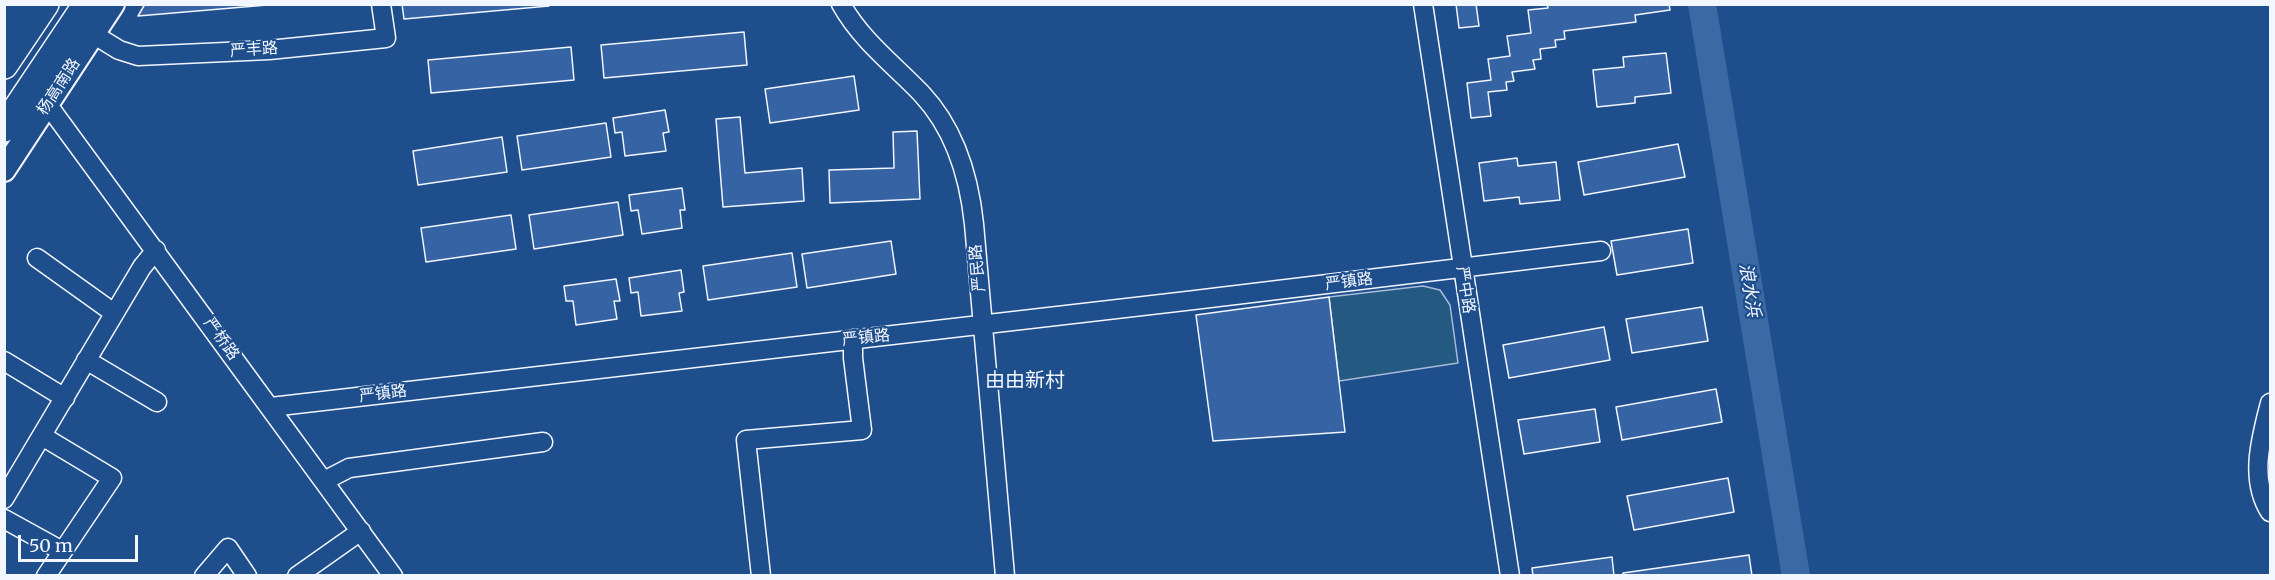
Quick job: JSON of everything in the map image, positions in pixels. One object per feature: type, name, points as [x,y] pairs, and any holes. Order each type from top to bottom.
[{"type":"highway","points":[[4,65],[45,4]]},
{"type":"highway","name":"杨高南路","points":[[4,128],[87,4]]},
{"type":"main road","points":[[4,27],[20,4]]},
{"type":"main road","name":"杨高南路","points":[[4,170],[113,4]]},
{"type":"street","name":"严丰路","points":[[93,34],[119,50],[138,56],[333,44],[386,38],[381,4]]},
{"type":"street","name":"严民路","points":[[841,4],[864,38],[923,95],[952,139],[966,173],[971,198],[1005,576]]},
{"type":"street","name":"严中路","points":[[1423,4],[1461,268],[1510,576]]},
{"type":"street","name":"严桥路","points":[[48,105],[393,576]]},
{"type":"street","points":[[4,500],[10,476],[42,436],[142,267],[156,250]]},
{"type":"street","name":"严镇路","points":[[271,407],[853,339],[983,327],[1601,251]]},
{"type":"street","points":[[37,258],[114,313]]},
{"type":"street","points":[[761,576],[746,440],[862,430],[853,358],[853,339]]},
{"type":"street","points":[[86,360],[157,402]]},
{"type":"street","points":[[4,361],[64,398]]},
{"type":"street","points":[[2271,403],[2258,452],[2263,500],[2271,512]]},
{"type":"street","points":[[42,436],[112,478],[45,576]]},
{"type":"street","points":[[324,481],[349,468],[543,442]]},
{"type":"street","points":[[4,519],[62,551]]},
{"type":"street","points":[[297,576],[361,531]]},
{"type":"street","points":[[204,576],[228,548],[247,576]]},
{"type":"shaded area","points":[[1423,286],[1440,290],[1450,305],[1458,363],[1339,381],[1329,297]]},
{"type":"building","points":[[145,4],[279,4],[138,16]]},
{"type":"building","points":[[402,4],[549,4],[549,6],[404,19]]},
{"type":"building","points":[[1456,4],[1476,4],[1479,26],[1459,28]]},
{"type":"building","points":[[1547,4],[1669,4],[1670,10],[1635,15],[1636,22],[1564,31],[1565,39],[1555,40],[1556,47],[1540,49],[1541,59],[1533,60],[1535,69],[1512,72],[1514,81],[1506,82],[1507,90],[1488,92],[1491,116],[1471,118],[1467,83],[1491,80],[1488,59],[1510,56],[1507,36],[1531,33],[1528,10],[1548,8]]},
{"type":"building","points":[[744,32],[747,65],[604,78],[601,45]]},
{"type":"building","points":[[571,47],[574,80],[431,93],[428,60]]},
{"type":"building","points":[[1666,53],[1671,93],[1635,97],[1635,103],[1597,107],[1593,70],[1624,67],[1623,57]]},
{"type":"building","points":[[854,76],[859,110],[770,123],[765,89]]},
{"type":"building","points":[[665,110],[669,132],[663,133],[666,151],[625,156],[622,132],[615,133],[613,118]]},
{"type":"building","points":[[740,117],[745,173],[802,168],[804,201],[723,207],[716,119]]},
{"type":"building","points":[[606,123],[611,157],[522,170],[517,136]]},
{"type":"building","points":[[917,131],[920,199],[830,203],[829,170],[894,168],[893,132]]},
{"type":"building","points":[[502,137],[507,172],[418,185],[413,151]]},
{"type":"building","points":[[1678,144],[1685,177],[1584,195],[1578,162]]},
{"type":"building","points":[[1517,158],[1518,166],[1556,162],[1560,200],[1520,204],[1519,197],[1484,201],[1479,163]]},
{"type":"building","points":[[682,188],[685,210],[680,210],[682,228],[642,234],[638,210],[631,211],[629,195]]},
{"type":"building","points":[[618,202],[623,235],[534,249],[529,215]]},
{"type":"building","points":[[511,215],[516,249],[426,262],[421,228]]},
{"type":"building","points":[[1688,229],[1693,263],[1617,275],[1611,241]]},
{"type":"building","points":[[891,241],[896,274],[807,288],[802,254]]},
{"type":"building","points":[[792,253],[797,287],[708,300],[703,266]]},
{"type":"building","points":[[681,270],[684,292],[679,293],[682,311],[641,316],[638,292],[631,293],[629,278]]},
{"type":"building","points":[[616,279],[620,301],[614,301],[617,319],[576,325],[573,301],[566,301],[564,286]]},
{"type":"building","points":[[1329,297],[1345,432],[1213,441],[1196,315]]},
{"type":"building","points":[[1702,307],[1708,341],[1632,353],[1626,319]]},
{"type":"building","points":[[1604,327],[1610,360],[1509,378],[1503,345]]},
{"type":"building","points":[[1716,389],[1722,422],[1622,440],[1616,407]]},
{"type":"building","points":[[1595,409],[1600,442],[1524,454],[1518,420]]},
{"type":"building","points":[[1728,478],[1734,512],[1634,530],[1627,496]]},
{"type":"building","points":[[1749,555],[1752,576],[1623,576],[1623,573]]},
{"type":"building","points":[[1612,557],[1614,576],[1533,576],[1532,568]]},
{"type":"waterway","name":"浪水浜","points":[[1702,4],[1796,576]]},
{"type":"district","name":"由由新村","points":[[1025,381]]}]
